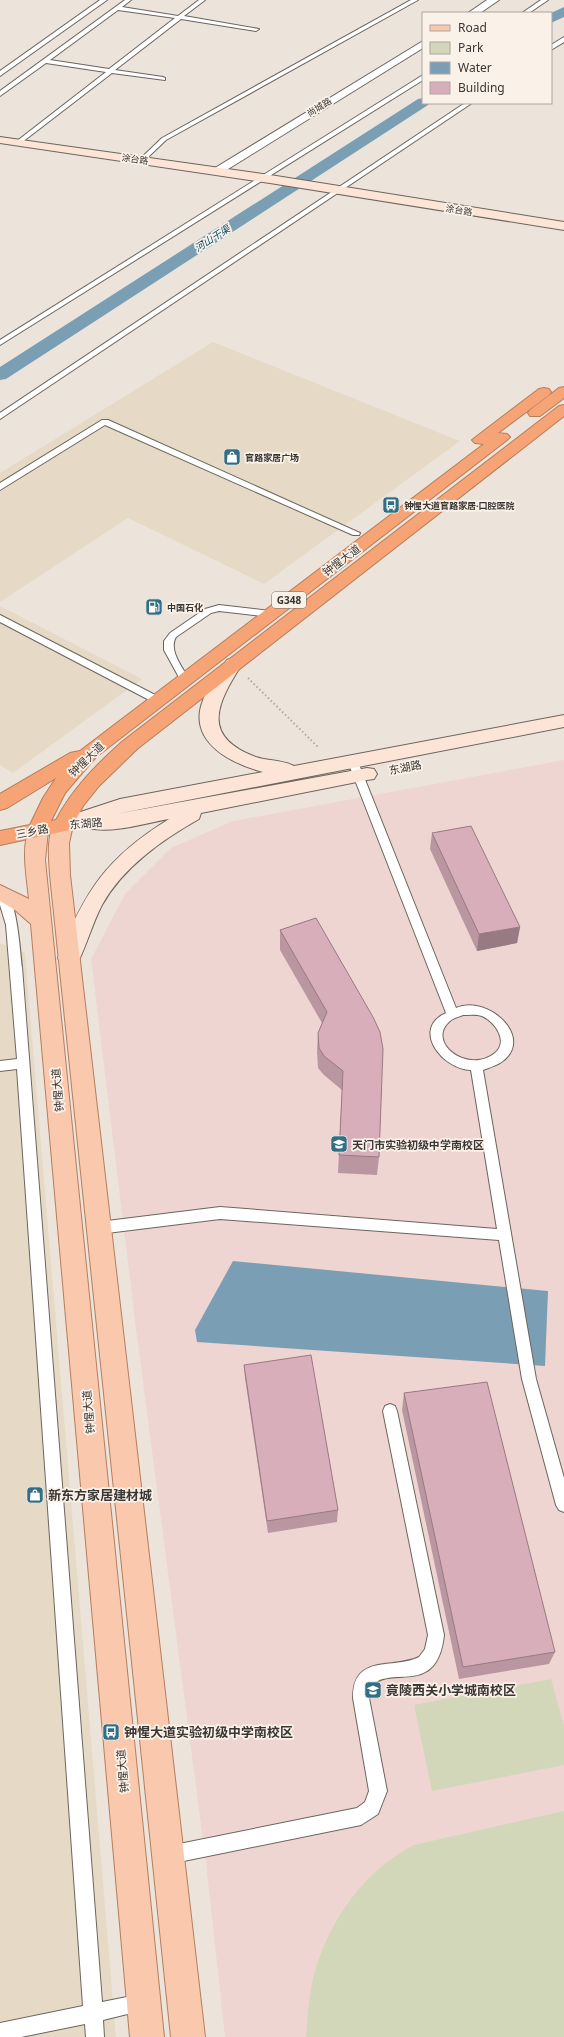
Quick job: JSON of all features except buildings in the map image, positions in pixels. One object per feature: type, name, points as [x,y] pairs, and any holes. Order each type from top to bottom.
[{"type":"highway","points":[[270,614],[296,579],[564,377]]},
{"type":"highway","name":"钟惺大道","points":[[38,830],[42,817],[50,801],[72,770],[110,736],[564,391]]},
{"type":"highway","points":[[495,469],[564,409]]},
{"type":"highway","points":[[495,469],[564,423]]},
{"type":"highway","name":"钟惺大道","points":[[63,825],[71,807],[94,778],[130,745],[233,664],[299,630],[495,469]]},
{"type":"highway","points":[[0,803],[110,736]]},
{"type":"highway","name":"三乡路","points":[[0,838],[63,825]]},
{"type":"main road","name":"涂台路","points":[[0,140],[335,189],[564,226]]},
{"type":"main road","points":[[233,664],[212,701],[209,714],[210,725],[215,737],[233,754],[247,761],[279,769],[308,770]]},
{"type":"main road","name":"东湖路","points":[[63,825],[128,820],[205,806],[349,767],[564,721]]},
{"type":"main road","name":"东湖路","points":[[63,825],[120,806],[308,770],[349,767],[564,735]]},
{"type":"main road","points":[[69,958],[82,925],[104,886],[120,868],[156,836],[205,806]]},
{"type":"main road","name":"钟惺大道","points":[[63,825],[60,843],[60,868],[69,958],[188,2037]]},
{"type":"main road","name":"钟惺大道","points":[[38,830],[36,860],[41,922],[147,2037]]},
{"type":"main road","points":[[1,893],[21,902],[31,910],[41,922]]},
{"type":"street","points":[[475,12],[494,0]]},
{"type":"street","name":"尚城路","points":[[216,171],[422,45]]},
{"type":"lane","points":[[0,74],[104,0]]},
{"type":"lane","points":[[0,94],[128,0]]},
{"type":"lane","points":[[20,142],[202,0]]},
{"type":"lane","points":[[142,160],[164,139],[415,0]]},
{"type":"lane","points":[[527,12],[545,0]]},
{"type":"lane","points":[[117,8],[256,29]]},
{"type":"lane","points":[[552,47],[564,39]]},
{"type":"lane","points":[[45,61],[163,79]]},
{"type":"lane","points":[[0,343],[266,179],[422,78]]},
{"type":"lane","points":[[0,417],[335,189],[467,104]]},
{"type":"lane","points":[[0,487],[105,422],[356,533]]},
{"type":"lane","points":[[184,679],[169,650],[168,641],[178,631],[199,616],[213,609],[219,608],[270,614]]},
{"type":"lane","points":[[0,618],[157,700]]},
{"type":"lane","points":[[349,767],[452,1014]]},
{"type":"lane","points":[[1,893],[12,925],[95,2037]]},
{"type":"lane","points":[[462,1010],[474,1010],[496,1019],[503,1026],[507,1035],[507,1044],[503,1053],[497,1060],[476,1066],[454,1061],[444,1055],[438,1046],[436,1037],[437,1027],[443,1020],[462,1010]]},
{"type":"lane","points":[[0,1066],[23,1063]]},
{"type":"lane","points":[[476,1066],[529,1378],[564,1505]]},
{"type":"lane","points":[[99,1228],[220,1213],[505,1235]]},
{"type":"lane","points":[[168,1855],[362,1816],[372,1808],[378,1791],[361,1698],[362,1685],[370,1676],[424,1664],[430,1658],[435,1646],[436,1635],[390,1411]]},
{"type":"lane","points":[[0,2032],[144,2003]]},
{"type":"path","points":[[233,664],[349,767]]},
{"type":"shaded area","name":"官路家居广场","points":[[213,342],[460,441],[264,584],[128,518],[0,602],[0,473]]},
{"type":"shaded area","points":[[0,606],[142,679],[13,773],[0,765]]},
{"type":"shaded area","points":[[564,760],[564,2037],[225,2037],[206,1863],[136,1329],[91,959],[125,894],[171,848],[233,821]]},
{"type":"shaded area","name":"新东方家居建材城","points":[[0,943],[25,953],[116,2037],[0,2037]]},
{"type":"green space","points":[[551,1679],[564,1726],[564,1765],[432,1791],[414,1705]]},
{"type":"green space","points":[[564,1811],[564,2037],[306,2037],[311,1987],[322,1951],[340,1915],[365,1882],[380,1868],[414,1845]]},
{"type":"water","points":[[233,1261],[548,1291],[545,1366],[197,1342],[195,1330]]},
{"type":"waterway","name":"河山干渠","points":[[552,18],[564,11]]},
{"type":"waterway","name":"河山干渠","points":[[0,375],[422,103]]},
{"type":"place","name":"官路家居广场","points":[[232,457]]},
{"type":"place","name":"钟惺大道官路家居·口腔医院","points":[[391,505]]},
{"type":"place","name":"中国石化","points":[[154,607]]},
{"type":"place","name":"天门市实验初级中学南校区","points":[[339,1144]]},
{"type":"place","name":"新东方家居建材城","points":[[35,1495]]},
{"type":"place","name":"竟陵西关小学城南校区","points":[[373,1690]]},
{"type":"place","name":"钟惺大道实验初级中学南校区","points":[[111,1732]]}]
